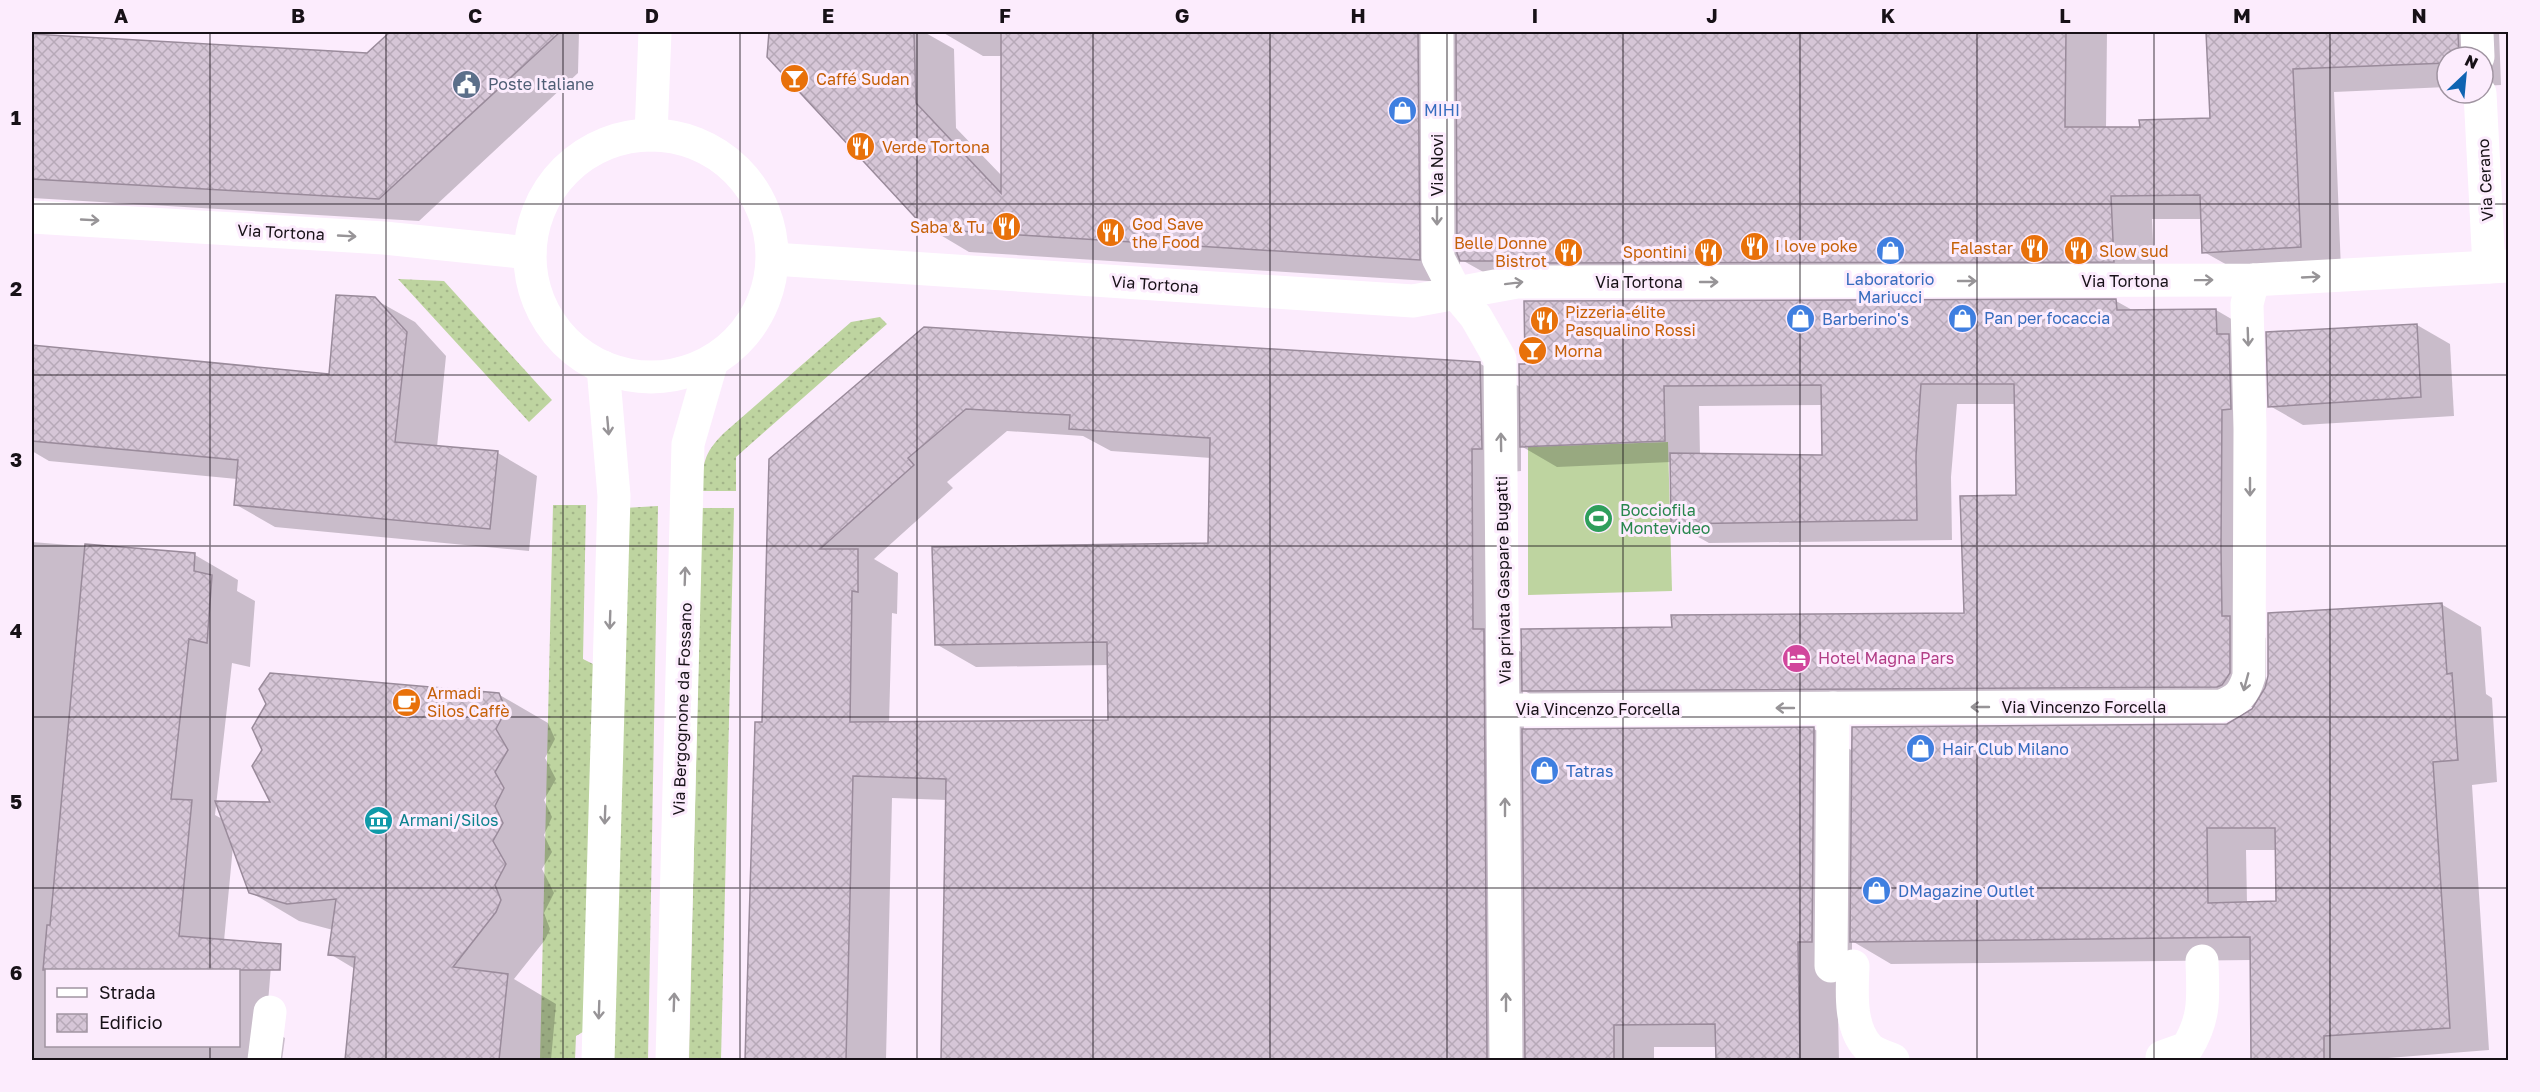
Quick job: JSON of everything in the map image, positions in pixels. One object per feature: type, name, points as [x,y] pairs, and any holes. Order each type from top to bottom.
[{"type":"street","points":[[651,135],[655,32]]},
{"type":"street","name":"Via Novi","points":[[1437,32],[1438,258],[1456,293]]},
{"type":"street","name":"Via Cerano","points":[[2481,105],[2498,267]]},
{"type":"street","points":[[651,135],[680,139],[708,149],[744,177],[766,216],[773,260],[769,287],[752,324],[734,345],[712,361],[686,372],[658,377],[630,375],[603,367],[571,346],[546,316],[536,292],[530,253],[539,210],[553,185],[572,164],[605,144],[651,135]]},
{"type":"street","name":"Via Tortona","points":[[32,217],[384,238],[530,253]]},
{"type":"street","name":"Via Tortona","points":[[773,260],[1413,301],[1517,282],[2253,280],[2498,267]]},
{"type":"street","name":"Via Vincenzo Forcella","points":[[1505,710],[2221,706],[2240,696],[2245,690],[2249,676],[2250,429],[2247,304],[2253,280]]},
{"type":"street","name":"Via privata Gaspare Bugatti","points":[[1456,293],[1476,317],[1500,359],[1505,710],[1506,1060]]},
{"type":"street","name":"Via Bergognone da Fossano","points":[[672,1060],[688,444],[712,361]]},
{"type":"street","points":[[597,1060],[614,496],[603,367]]},
{"type":"street","points":[[1833,708],[1842,966],[1857,1024],[1868,1048],[1893,1060]]},
{"type":"street","points":[[2162,1057],[2187,1048],[2198,1030],[2203,1009],[2202,961]]},
{"type":"street","points":[[264,1060],[270,1012]]},
{"type":"green space","points":[[398,279],[444,281],[552,400],[529,422]]},
{"type":"green space","points":[[880,317],[887,324],[736,457],[736,491],[702,491],[703,473],[708,453],[724,433],[851,322]]},
{"type":"green space","name":"Bocciofila Montevideo","points":[[1668,442],[1672,591],[1528,595],[1528,447]]},
{"type":"green space","points":[[553,505],[586,505],[583,659],[597,666],[588,1029],[576,1036],[575,1060],[540,1060]]},
{"type":"green space","points":[[658,506],[648,1060],[614,1060],[624,508]]},
{"type":"green space","points":[[702,508],[734,508],[721,1060],[689,1060]]},
{"type":"building","points":[[390,32],[560,32],[379,199],[32,179],[32,34],[367,53]]},
{"type":"building","points":[[769,32],[914,32],[916,103],[1001,193],[1001,32],[1418,32],[1420,260],[926,229],[767,57]]},
{"type":"building","points":[[1456,32],[2066,32],[2065,127],[2140,127],[2139,120],[2210,118],[2206,32],[2458,32],[2459,45],[2435,45],[2435,63],[2293,69],[2301,247],[2202,253],[2200,195],[2111,196],[2114,262],[1523,263],[1523,261],[1460,261],[1457,253]]},
{"type":"building","points":[[336,295],[375,297],[407,332],[395,442],[498,451],[490,529],[234,505],[238,460],[32,441],[32,345],[329,374]]},
{"type":"building","points":[[2116,299],[2117,310],[2216,309],[2217,334],[2229,334],[2231,409],[2222,410],[2221,548],[2222,616],[2230,616],[2230,673],[2222,685],[2217,687],[1522,691],[1521,629],[1672,627],[1671,615],[1964,613],[1960,496],[2016,495],[2014,384],[1921,384],[1916,456],[1917,520],[1671,524],[1670,453],[1822,455],[1821,385],[1664,386],[1665,441],[1520,447],[1519,364],[1525,364],[1524,301]]},
{"type":"building","points":[[2417,324],[2421,397],[2268,407],[2266,332]]},
{"type":"building","points":[[924,327],[1480,362],[1482,449],[1472,449],[1473,629],[1484,629],[1487,1060],[941,1060],[946,779],[853,776],[846,1060],[745,1060],[755,722],[762,722],[769,459]],"holes":[[[966,409],[1070,415],[1069,429],[1210,438],[1208,543],[932,547],[935,645],[1107,642],[1108,720],[850,722],[852,591],[858,592],[858,549],[820,549],[914,465],[908,458]]]},
{"type":"building","points":[[85,544],[195,553],[194,571],[212,575],[207,643],[189,639],[171,799],[192,800],[179,936],[281,944],[280,970],[43,970],[47,925],[50,925]]},
{"type":"building","points":[[2442,603],[2447,674],[2452,673],[2458,760],[2433,762],[2450,1028],[2324,1036],[2324,1060],[2251,1060],[2250,937],[1850,942],[1852,727],[2227,724],[2252,709],[2265,688],[2268,676],[2268,613]],"holes":[[[2207,828],[2275,828],[2276,901],[2208,903]]]},
{"type":"building","name":"Armani/Silos","points":[[270,673],[499,693],[506,710],[496,729],[508,750],[495,772],[504,788],[495,806],[503,823],[493,841],[506,864],[495,885],[501,900],[496,912],[453,967],[508,974],[499,1060],[345,1060],[355,957],[328,955],[336,899],[287,904],[249,893],[215,801],[270,802],[252,766],[262,750],[252,728],[266,704],[259,689]]},
{"type":"building","points":[[1814,727],[1812,942],[1798,942],[1800,1060],[1716,1060],[1715,1024],[1614,1025],[1614,1060],[1525,1060],[1522,729]]},
{"type":"place","name":"Caffé Sudan","points":[[795,79]]},
{"type":"place","name":"Poste Italiane","points":[[467,84]]},
{"type":"place","name":"MIHI","points":[[1403,110]]},
{"type":"place","name":"Verde Tortona","points":[[861,147]]},
{"type":"place","name":"Saba & Tu","points":[[1006,227]]},
{"type":"place","name":"God Save the Food","points":[[1111,233]]},
{"type":"place","name":"I love poke","points":[[1754,246]]},
{"type":"place","name":"Falastar","points":[[2034,248]]},
{"type":"place","name":"Laboratorio Mariucci","points":[[1890,251]]},
{"type":"place","name":"Slow sud","points":[[2078,251]]},
{"type":"place","name":"Belle Donne Bistrot","points":[[1568,252]]},
{"type":"place","name":"Spontini","points":[[1708,252]]},
{"type":"place","name":"Pan per focaccia","points":[[1963,318]]},
{"type":"place","name":"Barberino's","points":[[1801,319]]},
{"type":"place","name":"Pizzeria-élite Pasqualino Rossi","points":[[1544,321]]},
{"type":"place","name":"Morna","points":[[1533,351]]},
{"type":"place","name":"Bocciofila Montevideo","points":[[1599,519]]},
{"type":"place","name":"Hotel Magna Pars","points":[[1797,658]]},
{"type":"place","name":"Armadi Silos Caffè","points":[[406,702]]},
{"type":"place","name":"Hair Club Milano","points":[[1921,749]]},
{"type":"place","name":"Tatras","points":[[1545,771]]},
{"type":"place","name":"Armani/Silos","points":[[378,820]]},
{"type":"place","name":"DMagazine Outlet","points":[[1877,891]]}]
